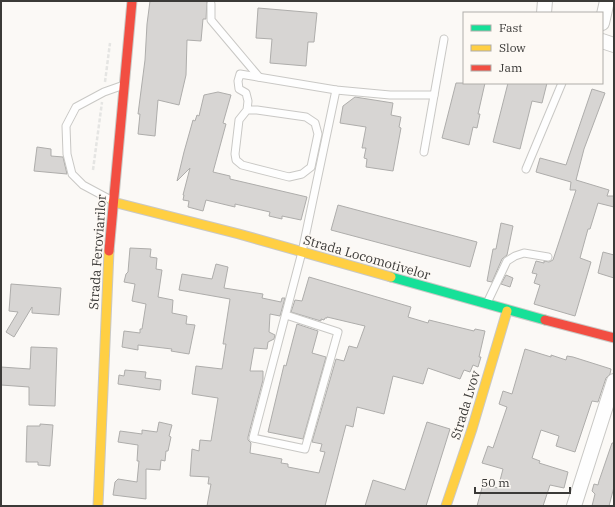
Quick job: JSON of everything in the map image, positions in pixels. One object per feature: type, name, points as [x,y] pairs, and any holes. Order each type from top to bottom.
[{"type":"main road","name":"Strada Feroviarilor","points":[[98,506],[107,285],[123,85],[132,1]]},
{"type":"main road","name":"Strada Locomotivelor","points":[[113,202],[183,219],[507,310],[614,338]]},
{"type":"main road","name":"Strada Lvov","points":[[446,506],[472,429],[507,310]]},
{"type":"street","points":[[544,12],[545,1]]},
{"type":"street","points":[[603,19],[607,1]]},
{"type":"street","points":[[603,42],[614,45]]},
{"type":"street","points":[[574,506],[614,381]]},
{"type":"lane","points":[[211,4],[211,20],[259,78]]},
{"type":"lane","points":[[424,152],[444,39]]},
{"type":"lane","points":[[247,110],[306,117],[315,123],[318,134],[311,167],[302,174],[289,177],[242,165],[236,160],[235,154],[239,120],[247,110],[248,101],[246,93],[239,89],[238,81],[240,74],[336,90],[390,95],[434,95]]},
{"type":"lane","points":[[526,169],[562,84]]},
{"type":"lane","points":[[113,202],[83,185],[72,174],[66,154],[66,126],[76,107],[104,92],[123,85]]},
{"type":"lane","points":[[286,315],[338,332],[305,449],[253,438],[302,252],[336,90]]},
{"type":"lane","points":[[486,304],[507,261],[524,253],[548,257]]},
{"type":"building","points":[[150,1],[207,1],[206,19],[203,19],[201,41],[187,40],[186,75],[179,105],[158,100],[155,136],[138,134],[140,114],[138,114],[145,60]]},
{"type":"building","points":[[258,8],[317,13],[314,42],[308,42],[306,66],[270,63],[272,39],[256,38]]},
{"type":"building","points":[[456,83],[485,84],[478,114],[480,114],[477,128],[473,127],[469,145],[442,138]]},
{"type":"building","points":[[508,84],[547,84],[542,103],[532,101],[520,149],[493,142]]},
{"type":"building","points":[[592,89],[605,93],[584,149],[576,180],[609,190],[607,196],[614,196],[614,207],[598,203],[590,229],[588,229],[580,258],[591,262],[575,316],[534,304],[540,285],[534,283],[537,274],[532,273],[536,261],[544,263],[544,261],[549,262],[553,260],[576,190],[570,190],[571,182],[536,172],[540,158],[566,165]]},
{"type":"building","points":[[218,92],[231,95],[223,123],[226,124],[213,172],[230,176],[230,179],[307,197],[301,220],[282,216],[282,219],[269,216],[270,212],[235,204],[235,207],[206,200],[203,211],[188,207],[189,201],[183,200],[190,168],[177,181],[193,120],[195,121],[197,115],[199,116],[204,95]]},
{"type":"building","points":[[355,97],[393,103],[391,115],[401,117],[399,127],[401,128],[393,171],[366,167],[367,159],[364,158],[366,148],[362,148],[366,127],[340,123],[343,106]]},
{"type":"building","points":[[37,147],[51,149],[51,156],[63,157],[67,174],[34,171]]},
{"type":"building","points":[[338,205],[477,242],[470,267],[331,230]]},
{"type":"building","points":[[501,223],[513,226],[507,255],[502,259],[492,282],[487,281],[493,249],[496,249]]},
{"type":"building","points":[[130,248],[151,249],[150,257],[157,258],[156,269],[162,270],[158,297],[173,300],[172,313],[187,316],[186,324],[195,325],[189,354],[171,351],[172,349],[138,345],[138,350],[122,347],[124,331],[140,333],[146,304],[132,301],[135,284],[124,282],[128,272]]},
{"type":"building","points":[[603,252],[614,255],[614,278],[598,273]]},
{"type":"building","points":[[216,264],[228,267],[224,288],[263,294],[262,298],[281,302],[282,298],[285,298],[280,316],[270,314],[269,332],[275,335],[274,339],[268,342],[267,349],[254,348],[250,371],[263,371],[263,380],[248,437],[248,440],[251,443],[250,453],[282,459],[281,463],[288,464],[288,467],[319,473],[325,452],[320,451],[322,444],[312,442],[336,359],[344,361],[349,346],[357,348],[365,326],[327,317],[324,320],[321,319],[321,321],[291,312],[295,300],[302,301],[309,277],[411,307],[408,317],[428,323],[429,320],[474,331],[475,329],[485,331],[478,367],[473,365],[470,372],[464,370],[460,379],[428,368],[423,384],[393,376],[384,414],[357,407],[353,427],[346,425],[325,506],[207,506],[211,484],[208,484],[209,477],[190,476],[192,449],[199,451],[200,440],[211,441],[218,398],[192,394],[196,366],[222,369],[226,344],[223,344],[230,299],[179,290],[182,274],[212,279]]},
{"type":"building","points":[[506,275],[513,278],[510,287],[501,284]]},
{"type":"building","points":[[11,284],[61,288],[59,315],[32,313],[32,307],[14,337],[6,332],[18,312],[9,311]]},
{"type":"building","points":[[297,324],[318,331],[312,353],[326,357],[303,439],[268,432],[284,365],[286,366]]},
{"type":"building","points":[[31,347],[57,348],[55,406],[29,405],[29,387],[1,385],[1,367],[30,369]]},
{"type":"building","points":[[525,349],[566,360],[567,356],[573,357],[611,369],[610,374],[606,378],[598,402],[592,401],[575,452],[556,446],[559,436],[541,430],[532,458],[540,461],[539,463],[568,472],[564,488],[550,485],[543,506],[477,506],[483,484],[498,488],[503,469],[482,463],[488,446],[493,448],[507,407],[499,404],[503,391],[512,394]]},
{"type":"building","points":[[125,370],[146,372],[145,378],[161,380],[160,390],[118,384],[119,375],[124,376]]},
{"type":"building","points":[[159,422],[172,425],[169,436],[171,437],[168,451],[166,451],[165,461],[161,460],[160,470],[146,469],[146,499],[113,495],[115,482],[118,479],[137,482],[139,461],[137,461],[138,445],[118,442],[120,431],[142,434],[142,430],[157,432]]},
{"type":"building","points":[[427,422],[450,429],[426,506],[365,506],[373,480],[405,490]]},
{"type":"building","points":[[40,424],[53,425],[50,466],[38,465],[38,462],[26,462],[27,426],[40,426]]},
{"type":"building","points":[[612,443],[614,443],[614,487],[609,506],[592,506],[595,494],[592,491],[594,484],[598,485]]},
{"type":"traffic: fast","points":[[391,277],[545,320]]},
{"type":"traffic: slow","points":[[113,202],[239,234],[391,277]]},
{"type":"traffic: slow","points":[[98,506],[109,251]]},
{"type":"traffic: slow","points":[[446,506],[472,429],[507,311]]},
{"type":"traffic: jam","points":[[109,251],[132,1]]},
{"type":"traffic: jam","points":[[545,320],[614,338]]}]
